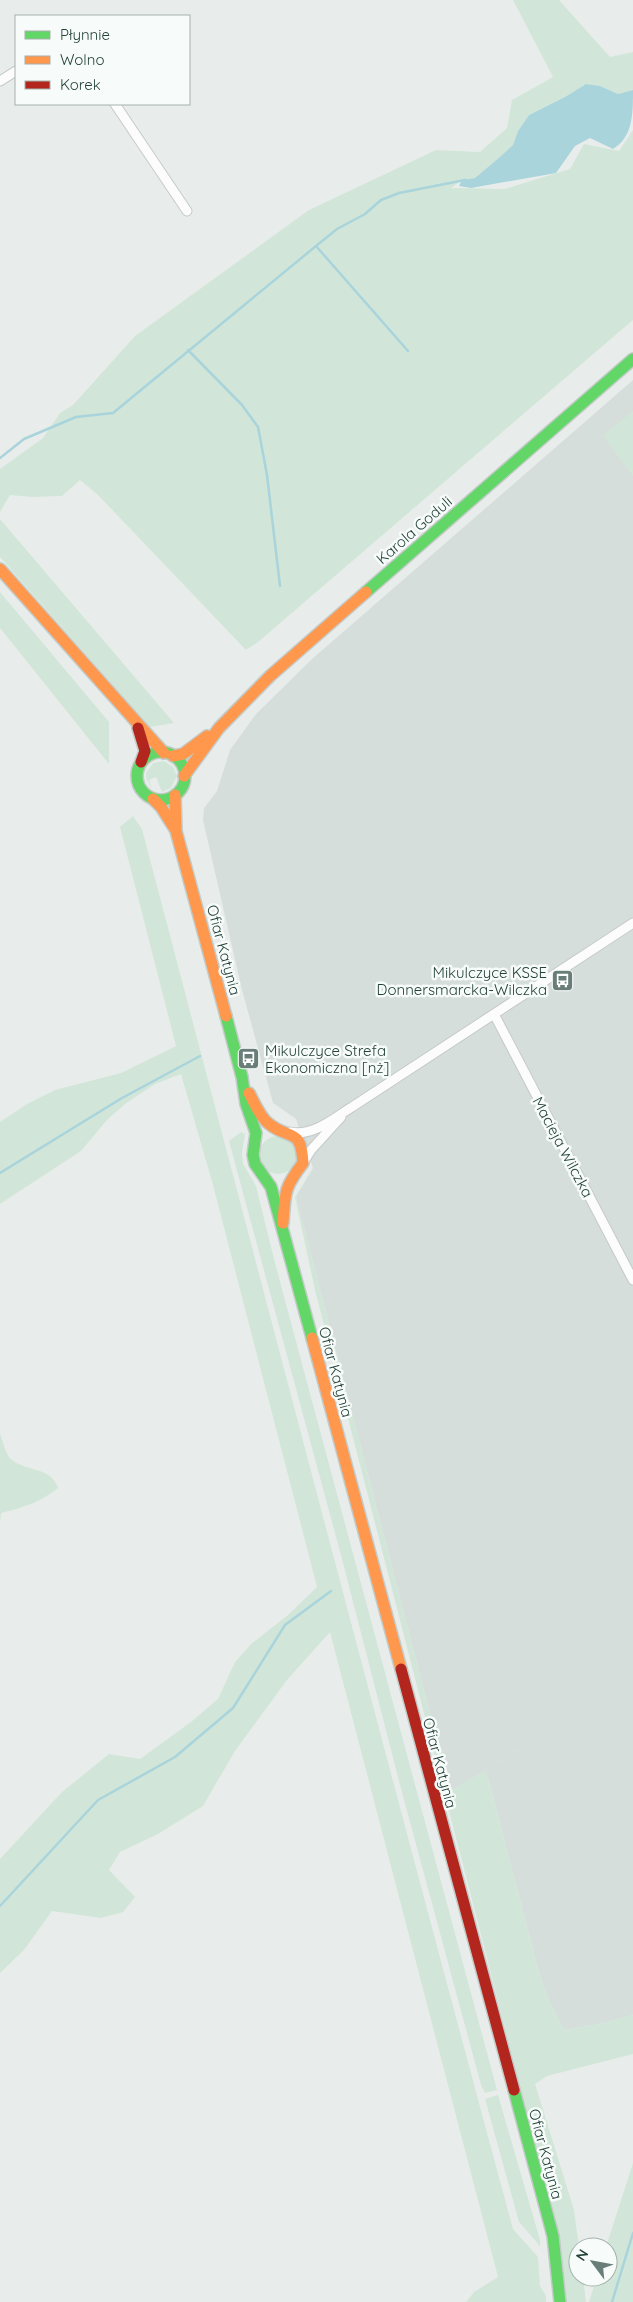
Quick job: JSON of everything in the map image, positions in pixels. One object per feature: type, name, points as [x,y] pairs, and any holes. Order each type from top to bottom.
[{"type":"street","points":[[0,82],[15,72]]},
{"type":"street","points":[[116,105],[187,211]]},
{"type":"street","name":"Karola Goduli","points":[[169,754],[183,754],[219,728],[294,654],[633,359]]},
{"type":"street","points":[[0,569],[137,724],[182,765],[184,776],[180,790],[175,795],[166,799],[153,799],[139,787],[137,774],[145,751],[137,724]]},
{"type":"street","name":"Karola Goduli","points":[[184,776],[219,728]]},
{"type":"street","points":[[141,762],[153,754],[169,754]]},
{"type":"street","name":"Ofiar Katynia","points":[[175,795],[176,831],[242,1077],[246,1104],[256,1133],[253,1155],[255,1164],[271,1187],[277,1215],[284,1233],[553,2236],[560,2302]]},
{"type":"street","name":"Ofiar Katynia","points":[[153,799],[162,807],[176,831]]},
{"type":"street","points":[[254,1146],[259,1138],[265,1134],[285,1131],[304,1134],[312,1131],[352,1107],[633,923]]},
{"type":"street","name":"Macieja Wilczka","points":[[494,1014],[633,1280]]},
{"type":"street","name":"Ofiar Katynia","points":[[242,1077],[261,1116],[267,1123],[295,1136],[302,1146],[303,1163],[292,1177],[284,1194],[284,1233]]},
{"type":"street","points":[[303,1163],[311,1150],[352,1107]]},
{"type":"street","points":[[264,1176],[275,1180],[292,1177]]},
{"type":"shaded area","points":[[633,380],[633,2015],[600,2024],[564,2030],[550,2003],[539,1973],[486,1771],[450,1791],[296,1197],[313,1168],[296,1119],[273,1103],[242,990],[203,820],[204,808],[217,791],[230,750],[256,714],[312,659]]},
{"type":"green space","points":[[513,0],[559,0],[610,57],[633,52],[633,90],[618,94],[600,86],[586,84],[529,115],[518,131],[513,145],[475,178],[462,180],[451,188],[505,189],[570,169],[584,144],[619,151],[633,130],[633,320],[258,642],[246,650],[98,495],[80,480],[62,496],[32,497],[10,495],[0,512],[0,469],[43,438],[60,413],[73,405],[135,336],[309,210],[436,150],[480,152],[507,128],[512,100],[553,77]]},
{"type":"green space","points":[[633,411],[633,476],[603,436]]},
{"type":"green space","points":[[0,519],[174,723],[150,727],[0,557]]},
{"type":"green space","points":[[0,592],[109,722],[109,764],[0,628]]},
{"type":"green space","points":[[164,761],[173,767],[177,776],[171,788],[162,792],[156,777],[149,780],[152,789],[146,778],[146,773],[153,763]]},
{"type":"green space","points":[[133,816],[142,829],[513,2229],[538,2257],[540,2286],[546,2296],[546,2302],[466,2302],[474,2292],[498,2277],[330,1632],[287,1680],[235,1751],[203,1806],[158,1834],[120,1852],[109,1870],[135,1897],[123,1912],[101,1918],[52,1911],[24,1950],[0,1973],[0,1859],[62,1792],[109,1754],[140,1759],[191,1722],[218,1699],[235,1662],[251,1644],[288,1615],[317,1587],[213,1185],[181,1074],[155,1084],[125,1104],[107,1120],[81,1151],[0,1204],[0,1122],[27,1104],[55,1090],[121,1073],[176,1046],[120,827]]},
{"type":"green space","points":[[241,1132],[245,1134],[242,1152],[243,1164],[256,1186],[497,2090],[485,2093],[481,2085],[400,1785],[342,1559],[229,1141]]},
{"type":"green space","points":[[278,1136],[291,1142],[297,1155],[291,1168],[278,1174],[265,1168],[259,1155],[265,1142]]},
{"type":"green space","points":[[313,1168],[296,1197],[450,1791],[486,1770],[633,1675],[486,1771],[539,1973],[550,2003],[564,2030],[600,2024],[633,2015],[633,2054],[547,2076],[535,2084],[574,2210],[578,2237],[568,2237],[568,2287],[584,2287],[586,2302],[567,2302],[560,2242],[315,1290],[295,1197]]},
{"type":"green space","points":[[0,1434],[9,1457],[15,1462],[43,1472],[54,1481],[58,1488],[31,1504],[1,1513],[0,1524]]},
{"type":"green space","points":[[498,2095],[540,2240],[540,2246],[519,2222],[485,2099]]},
{"type":"green space","points":[[633,2163],[633,2302],[589,2302],[594,2287],[618,2287],[618,2237],[609,2237]]},
{"type":"water","points":[[586,84],[600,86],[618,94],[633,90],[632,116],[625,138],[620,144],[613,149],[590,138],[575,146],[556,173],[471,188],[459,186],[462,180],[475,178],[513,145],[518,131],[529,115]]},
{"type":"waterway","points":[[0,458],[24,439],[76,417],[113,413],[337,229],[365,214],[381,200],[399,193],[465,180]]},
{"type":"waterway","points":[[316,246],[408,351]]},
{"type":"waterway","points":[[188,350],[242,405],[258,427],[267,475],[280,586]]},
{"type":"waterway","points":[[0,1173],[122,1098],[200,1056]]},
{"type":"waterway","points":[[0,1906],[98,1800],[175,1757],[233,1708],[285,1625],[331,1591]]},
{"type":"waterway","points":[[612,2302],[633,2233]]},
{"type":"traffic: fast","points":[[366,592],[633,359]]},
{"type":"traffic: fast","points":[[161,752],[170,754],[178,759],[183,767],[185,776],[183,785],[178,793],[170,798],[161,800],[152,798],[144,793],[139,785],[137,776],[139,767],[144,759],[152,754],[161,752]]},
{"type":"traffic: fast","points":[[226,1016],[242,1077],[246,1104],[256,1133],[253,1155],[255,1164],[271,1187],[312,1338]]},
{"type":"traffic: fast","points":[[514,2090],[553,2236],[560,2302]]},
{"type":"traffic: slow","points":[[0,569],[164,753]]},
{"type":"traffic: slow","points":[[184,776],[219,728],[270,676],[366,592]]},
{"type":"traffic: slow","points":[[173,756],[183,754],[207,736]]},
{"type":"traffic: slow","points":[[175,795],[176,831],[226,1016]]},
{"type":"traffic: slow","points":[[153,799],[161,807],[175,829]]},
{"type":"traffic: slow","points":[[249,1093],[265,1120],[275,1128],[297,1139],[302,1151],[303,1163],[292,1179],[287,1191],[283,1223]]},
{"type":"traffic: slow","points":[[312,1338],[401,1669]]},
{"type":"traffic: jam","points":[[138,728],[145,751],[141,762]]},
{"type":"traffic: jam","points":[[401,1669],[514,2090]]},
{"type":"place","name":"Mikulczyce KSSE Donnersmarcka-Wilczka","points":[[563,981]]},
{"type":"place","name":"Mikulczyce Strefa Ekonomiczna [nż]","points":[[249,1059]]}]
